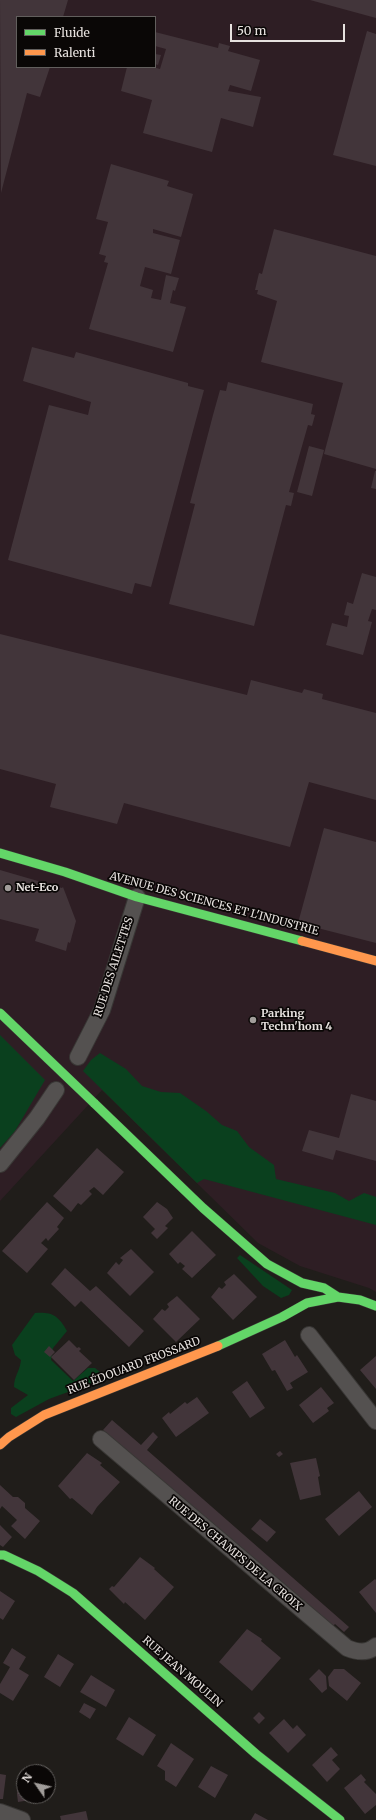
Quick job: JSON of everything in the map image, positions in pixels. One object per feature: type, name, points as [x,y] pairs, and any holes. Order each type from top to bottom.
[{"type":"street","name":"AVENUE DES SCIENCES ET L'INDUSTRIE","points":[[0,853],[65,872],[137,897],[376,961]]},
{"type":"street","name":"RUE DES AILETTES","points":[[78,1057],[87,1043],[102,1010],[137,897]]},
{"type":"street","points":[[0,1013],[203,1208],[267,1264],[302,1283],[324,1288],[338,1296],[360,1300],[376,1306]]},
{"type":"street","points":[[0,1164],[37,1118],[56,1090]]},
{"type":"street","name":"RUE ÉDOUARD FROSSARD","points":[[0,1445],[9,1437],[44,1415],[152,1371],[206,1351],[282,1317],[307,1303],[338,1296]]},
{"type":"street","points":[[309,1335],[376,1421]]},
{"type":"street","name":"RUE DES CHAMPS DE LA CROIX","points":[[101,1438],[347,1648],[360,1652],[372,1649],[376,1646]]},
{"type":"street","name":"RUE JEAN MOULIN","points":[[2,1555],[38,1571],[73,1594],[256,1754],[340,1820]]},
{"type":"street","points":[[0,1812],[22,1820]]},
{"type":"shaded area","points":[[0,0],[376,0],[376,1292],[369,1288],[300,1266],[258,1243],[102,1090],[0,1201]]},
{"type":"green space","points":[[0,1035],[45,1080],[15,1131],[0,1148]]},
{"type":"green space","points":[[100,1053],[126,1069],[142,1086],[161,1092],[180,1093],[206,1111],[222,1125],[237,1131],[249,1147],[274,1165],[276,1179],[335,1193],[349,1201],[364,1193],[376,1197],[376,1225],[204,1179],[197,1183],[83,1071],[91,1060]]},
{"type":"green space","points":[[240,1255],[292,1290],[289,1295],[281,1298],[263,1286],[237,1258]]},
{"type":"green space","points":[[35,1313],[46,1313],[54,1316],[61,1321],[67,1331],[53,1348],[51,1360],[73,1381],[88,1368],[95,1368],[100,1372],[100,1378],[95,1382],[49,1399],[16,1417],[11,1414],[11,1408],[28,1395],[14,1387],[21,1360],[15,1355],[12,1345]]},
{"type":"building","points":[[0,0],[68,0],[63,16],[16,16],[16,68],[50,68],[40,97],[27,93],[1,193]]},
{"type":"building","points":[[310,0],[376,0],[376,18]]},
{"type":"building","points":[[367,31],[376,34],[376,166],[333,155]]},
{"type":"building","points":[[156,32],[218,48],[219,43],[230,46],[228,51],[260,60],[251,91],[230,85],[228,91],[261,97],[253,127],[221,118],[212,152],[143,133],[152,100],[121,91],[127,68],[160,69],[166,49],[156,46]]},
{"type":"building","points":[[156,54],[161,55],[158,65],[156,64]]},
{"type":"building","points":[[111,164],[169,181],[167,186],[193,194],[181,237],[153,229],[153,233],[180,240],[171,274],[145,267],[140,286],[153,290],[151,298],[161,300],[166,275],[179,278],[175,291],[173,290],[170,303],[186,307],[173,352],[89,329],[108,263],[104,262],[106,256],[99,254],[108,222],[96,219]]},
{"type":"building","points":[[274,229],[376,256],[376,469],[324,454],[343,383],[261,362],[277,301],[257,294],[258,290],[255,290],[259,273],[262,274]]},
{"type":"building","points":[[32,347],[74,358],[76,352],[188,383],[188,386],[204,390],[151,587],[135,583],[132,594],[8,560],[49,405],[88,415],[91,402],[23,381]]},
{"type":"building","points":[[228,382],[313,404],[311,414],[315,415],[312,426],[308,425],[289,492],[294,493],[291,506],[286,505],[254,626],[169,604],[195,504],[190,503],[213,415],[220,390],[226,391]]},
{"type":"building","points":[[309,446],[324,450],[312,496],[297,492]]},
{"type":"building","points":[[376,471],[376,489],[371,488]]},
{"type":"building","points":[[362,573],[376,577],[376,610],[372,609],[368,621],[372,622],[363,655],[326,645],[332,623],[347,627],[349,616],[344,615],[347,602],[353,604]]},
{"type":"building","points":[[0,634],[247,695],[251,680],[302,693],[304,689],[323,694],[322,699],[376,713],[376,800],[309,782],[290,847],[124,803],[117,824],[50,807],[56,784],[0,769]]},
{"type":"building","points":[[324,828],[376,842],[376,943],[298,923]]},
{"type":"building","points":[[0,870],[62,888],[63,887],[76,921],[70,943],[68,942],[66,951],[35,941],[39,929],[0,919]]},
{"type":"building","points":[[351,1094],[376,1101],[376,1161],[336,1150],[333,1160],[302,1151],[309,1130],[339,1138]]},
{"type":"building","points":[[97,1148],[124,1172],[103,1195],[94,1187],[89,1191],[92,1194],[81,1205],[78,1203],[71,1212],[53,1196]]},
{"type":"building","points":[[47,1202],[64,1218],[57,1227],[59,1229],[48,1241],[46,1238],[41,1243],[48,1249],[27,1273],[2,1251]]},
{"type":"building","points":[[157,1202],[167,1209],[173,1218],[165,1226],[168,1228],[157,1239],[151,1233],[155,1229],[143,1217]]},
{"type":"building","points":[[192,1231],[216,1255],[192,1278],[182,1269],[185,1266],[180,1262],[178,1264],[169,1254]]},
{"type":"building","points":[[131,1249],[154,1272],[130,1296],[107,1273],[116,1262],[119,1265],[123,1260],[120,1258]]},
{"type":"building","points":[[65,1268],[90,1291],[96,1286],[144,1331],[129,1347],[81,1301],[75,1307],[51,1284]]},
{"type":"building","points":[[234,1274],[257,1297],[233,1320],[211,1297],[219,1287],[222,1289],[226,1285],[224,1282]]},
{"type":"building","points":[[177,1296],[200,1319],[176,1342],[153,1319],[162,1309],[165,1311],[169,1307],[167,1304]]},
{"type":"building","points":[[69,1340],[77,1348],[79,1347],[81,1349],[79,1351],[92,1363],[74,1380],[51,1357]]},
{"type":"building","points":[[285,1340],[295,1357],[297,1355],[308,1372],[290,1383],[293,1388],[287,1391],[275,1370],[272,1371],[262,1354]]},
{"type":"building","points":[[49,1346],[55,1352],[50,1357],[44,1352]]},
{"type":"building","points":[[376,1356],[376,1389],[360,1370]]},
{"type":"building","points":[[247,1381],[265,1408],[250,1418],[232,1392]]},
{"type":"building","points":[[321,1387],[334,1403],[327,1408],[329,1411],[313,1423],[299,1405]]},
{"type":"building","points":[[197,1397],[209,1413],[176,1437],[162,1418],[169,1412],[170,1414],[185,1402],[187,1404]]},
{"type":"building","points":[[112,1420],[141,1445],[153,1432],[158,1437],[147,1450],[349,1627],[344,1632],[335,1624],[331,1628],[103,1430]]},
{"type":"building","points":[[280,1451],[283,1454],[279,1457],[276,1454]]},
{"type":"building","points":[[87,1453],[102,1463],[100,1465],[120,1482],[97,1507],[92,1515],[72,1498],[70,1499],[58,1486]]},
{"type":"building","points":[[316,1458],[320,1476],[318,1477],[321,1495],[300,1500],[290,1463]]},
{"type":"building","points":[[0,1485],[13,1497],[18,1497],[25,1503],[25,1508],[40,1521],[25,1539],[11,1526],[17,1520],[2,1506],[0,1509]]},
{"type":"building","points":[[359,1491],[372,1507],[339,1536],[325,1519]]},
{"type":"building","points":[[260,1519],[276,1532],[267,1542],[251,1529]]},
{"type":"building","points":[[0,1525],[12,1537],[3,1547],[0,1545]]},
{"type":"building","points":[[140,1557],[155,1568],[154,1569],[174,1587],[145,1620],[125,1602],[124,1604],[109,1589],[112,1586],[114,1587]]},
{"type":"building","points":[[375,1579],[376,1580],[376,1613],[359,1592]]},
{"type":"building","points":[[0,1591],[15,1601],[3,1620],[0,1618]]},
{"type":"building","points":[[247,1629],[262,1639],[261,1641],[281,1658],[252,1691],[219,1662]]},
{"type":"building","points":[[12,1648],[26,1657],[19,1669],[29,1675],[13,1701],[0,1693],[0,1684],[10,1667],[3,1663]]},
{"type":"building","points":[[58,1654],[74,1664],[60,1687],[44,1677]]},
{"type":"building","points":[[319,1669],[326,1676],[327,1689],[322,1693],[309,1679]]},
{"type":"building","points":[[334,1669],[344,1669],[361,1683],[347,1701],[329,1686],[328,1677]]},
{"type":"building","points":[[91,1675],[115,1690],[106,1707],[80,1692]]},
{"type":"building","points":[[84,1703],[96,1709],[90,1719],[79,1712]]},
{"type":"building","points":[[259,1712],[265,1718],[259,1724],[253,1718]]},
{"type":"building","points":[[129,1717],[156,1735],[143,1756],[116,1739]]},
{"type":"building","points":[[284,1719],[293,1729],[297,1725],[306,1735],[288,1753],[269,1733]]},
{"type":"building","points":[[171,1743],[194,1759],[176,1787],[165,1780],[165,1771],[157,1766]]},
{"type":"building","points":[[331,1747],[338,1755],[332,1760],[340,1769],[327,1782],[312,1765]]},
{"type":"building","points":[[211,1766],[228,1775],[215,1798],[198,1787]]},
{"type":"building","points":[[0,1774],[6,1775],[3,1799],[0,1799]]},
{"type":"building","points":[[361,1774],[366,1780],[364,1782],[376,1794],[376,1805],[365,1814],[344,1788]]},
{"type":"building","points":[[86,1811],[88,1820],[61,1820],[60,1816]]},
{"type":"building","points":[[255,1813],[268,1820],[251,1820]]},
{"type":"traffic: fast","points":[[0,853],[65,872],[137,897],[302,941]]},
{"type":"traffic: fast","points":[[0,1013],[94,1103]]},
{"type":"traffic: fast","points":[[94,1103],[203,1208],[267,1264],[302,1283],[324,1288],[338,1297]]},
{"type":"traffic: fast","points":[[218,1346],[282,1317],[307,1303],[338,1297],[360,1300],[376,1306]]},
{"type":"traffic: fast","points":[[0,1555],[4,1555],[38,1571],[73,1593],[256,1754],[340,1820]]},
{"type":"traffic: slow","points":[[302,941],[376,961]]},
{"type":"traffic: slow","points":[[0,1445],[9,1437],[44,1415],[218,1346]]},
{"type":"place","name":"Net-Eco","points":[[8,888]]},
{"type":"place","name":"Parking Techn'hom 4","points":[[253,1020]]}]
